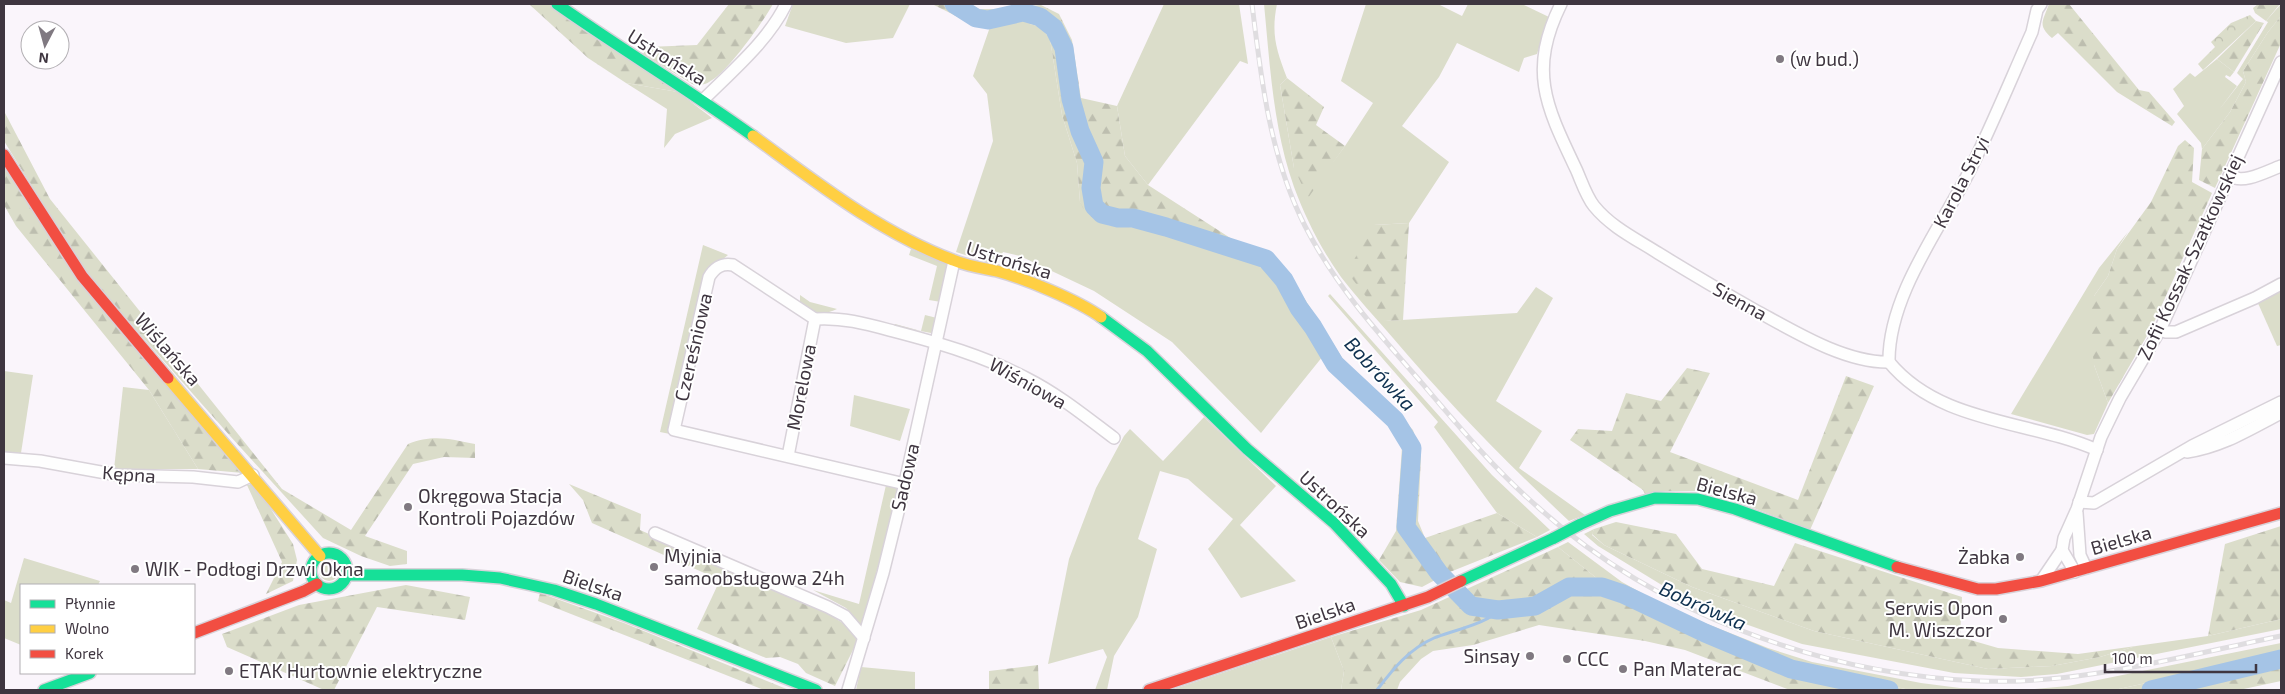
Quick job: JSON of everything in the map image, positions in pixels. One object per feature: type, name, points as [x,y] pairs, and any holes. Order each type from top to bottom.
[{"type":"street","name":"Ustrońska","points":[[558,4],[608,40],[703,100],[861,214],[954,261],[999,272],[1042,286],[1097,314],[1147,350],[1247,448],[1334,523],[1391,584],[1404,606]]},
{"type":"street","points":[[703,100],[757,44],[776,21],[786,4]]},
{"type":"street","name":"Sienna","points":[[1561,4],[1546,36],[1542,58],[1546,96],[1560,139],[1593,206],[1621,230],[1711,286],[1792,330],[1819,343],[1872,362],[1890,362]]},
{"type":"street","name":"Karola Stryi","points":[[1890,362],[1889,344],[1903,298],[1922,255],[1968,174],[2032,32],[2037,10],[2041,4]]},
{"type":"street","name":"Zofii Kossak-Szatkowskiej","points":[[2040,581],[2062,550],[2064,538],[2078,505],[2101,437],[2120,398],[2160,330],[2281,62]]},
{"type":"street","name":"Wiślańska","points":[[4,155],[82,276],[320,556]]},
{"type":"street","points":[[2229,176],[2235,179],[2243,179],[2281,166]]},
{"type":"street","name":"Sadowa","points":[[848,690],[864,638],[905,484],[954,261]]},
{"type":"street","name":"Czereśniowa","points":[[815,319],[733,265],[726,264],[713,270],[709,277],[674,430],[905,484]]},
{"type":"street","points":[[2160,330],[2176,332],[2281,284]]},
{"type":"street","points":[[815,319],[850,320],[935,341]]},
{"type":"street","name":"Morelowa","points":[[788,456],[815,319]]},
{"type":"street","name":"Wiśniowa","points":[[935,341],[983,358],[1027,378],[1062,400],[1114,438]]},
{"type":"street","points":[[1890,362],[1916,388],[1957,408],[2005,424],[2080,443],[2097,450]]},
{"type":"street","points":[[2080,570],[2078,505],[2094,502],[2180,454],[2281,402]]},
{"type":"street","points":[[2180,454],[2205,450],[2224,443],[2281,413]]},
{"type":"street","name":"Kępna","points":[[4,458],[40,461],[117,475],[193,477],[238,482],[253,476]]},
{"type":"street","name":"Bielska","points":[[1149,690],[1404,606],[1463,582],[1578,525],[1619,508],[1655,498],[1698,499],[1735,509],[1911,572],[1978,589],[1996,589],[2040,581],[2281,513]]},
{"type":"street","points":[[655,533],[828,607],[845,616],[864,638]]},
{"type":"street","points":[[2062,550],[2080,570]]},
{"type":"street","points":[[332,554],[342,559],[345,564],[346,575],[341,584],[332,589],[317,584],[313,580],[311,569],[316,559],[320,556],[332,554]]},
{"type":"street","name":"Bielska","points":[[346,575],[462,575],[500,578],[554,590],[596,604],[816,690]]},
{"type":"street","points":[[195,634],[304,591],[317,584]]},
{"type":"street","points":[[44,690],[87,674]]},
{"type":"green space","points":[[529,4],[549,4],[678,92],[626,83],[588,58]]},
{"type":"green space","points":[[729,4],[773,4],[735,58],[717,77],[707,83],[694,85],[643,54],[647,47],[697,45]]},
{"type":"green space","points":[[793,4],[910,4],[893,38],[846,43],[785,26]]},
{"type":"green space","points":[[932,4],[970,4],[979,9],[1041,5],[1059,14],[1072,40],[1081,98],[1117,106],[1125,156],[1148,185],[1235,241],[1267,254],[1290,276],[1343,359],[1413,430],[1421,456],[1418,521],[1425,538],[1497,513],[1537,537],[1450,572],[1422,587],[1400,582],[1379,560],[1396,531],[1402,447],[1395,433],[1330,367],[1279,284],[1262,268],[1233,254],[1140,228],[1107,225],[1086,214],[1080,202],[1077,163],[1062,115],[1050,39],[1041,27],[1030,24],[968,22]]},
{"type":"green space","points":[[1164,4],[1239,4],[1248,64],[1240,61],[1148,185],[1125,156],[1117,106]]},
{"type":"green space","points":[[1264,4],[1277,4],[1274,24],[1276,41],[1287,78],[1280,85],[1294,168],[1333,162],[1373,103],[1341,81],[1366,4],[1438,4],[1462,16],[1468,4],[1522,4],[1549,17],[1537,54],[1524,58],[1519,72],[1457,43],[1439,77],[1402,126],[1449,162],[1409,223],[1374,225],[1385,321],[1517,313],[1536,287],[1553,298],[1496,401],[1542,431],[1519,468],[1585,515],[1569,521],[1501,455],[1414,362],[1347,285],[1327,256],[1314,233],[1294,187],[1281,142],[1273,96]]},
{"type":"green space","points":[[2049,4],[2069,4],[2139,90],[2149,92],[2175,122],[2172,126],[2117,92],[2058,33],[2052,38],[2047,34],[2044,30],[2043,19]]},
{"type":"green space","points":[[2258,4],[2280,4],[2266,21],[2255,13],[2253,8]]},
{"type":"green space","points":[[2281,4],[2281,16],[2268,32],[2243,71],[2246,82],[2230,112],[2202,149],[2201,143],[2177,114],[2184,106],[2173,89],[2190,73],[2195,77],[2217,59],[2234,72],[2230,77],[2226,75],[2225,77],[2237,86],[2219,110],[2243,79],[2237,73],[2268,22],[2266,21]]},
{"type":"green space","points":[[2250,15],[2256,21],[2203,70],[2198,64],[2215,47],[2211,42],[2231,23]]},
{"type":"green space","points":[[2281,16],[2281,43],[2215,188],[2199,180],[2202,149],[2230,112],[2246,82],[2243,71],[2268,32]]},
{"type":"green space","points":[[2256,21],[2264,23],[2234,72],[2217,59]]},
{"type":"green space","points":[[991,24],[1030,24],[1041,27],[1050,39],[1062,115],[1077,163],[1080,202],[1107,225],[1140,228],[1233,254],[1262,268],[1279,284],[1323,356],[1261,433],[1172,342],[1094,291],[1020,256],[1003,252],[996,265],[956,252],[993,141],[987,94],[973,76]]},
{"type":"green space","points":[[1287,78],[1324,107],[1316,125],[1345,146],[1308,198],[1294,168],[1280,85]]},
{"type":"green space","points":[[626,83],[678,92],[712,118],[675,134],[664,148],[667,109]]},
{"type":"green space","points":[[4,111],[50,199],[282,489],[351,530],[408,444],[434,438],[475,444],[475,458],[444,457],[413,464],[365,536],[407,551],[407,564],[390,566],[361,556],[323,538],[231,437],[85,272],[4,141]]},
{"type":"green space","points":[[2185,140],[2194,148],[2192,182],[2212,193],[2152,327],[2108,403],[2094,365],[2088,313],[2094,296],[2108,276],[2117,249],[2151,202],[2178,146]]},
{"type":"green space","points":[[4,168],[243,473],[198,469],[149,390],[16,226],[4,205]]},
{"type":"green space","points":[[1409,223],[1403,320],[1385,321],[1347,272],[1374,225]]},
{"type":"green space","points":[[2128,232],[2117,249],[2108,276],[2094,296],[2094,365],[2108,403],[2094,434],[2087,435],[2011,414],[2099,268]]},
{"type":"green space","points":[[703,245],[728,255],[707,272],[670,434],[660,432]]},
{"type":"green space","points":[[911,249],[949,265],[941,302],[929,300],[937,266],[909,255]]},
{"type":"green space","points":[[2281,288],[2281,345],[2277,346],[2257,301]]},
{"type":"green space","points":[[1330,294],[1492,475],[1550,530],[1537,537],[1497,513],[1434,427],[1438,422],[1328,296]]},
{"type":"green space","points":[[800,295],[810,302],[837,309],[822,313],[813,311],[800,303]]},
{"type":"green space","points":[[925,315],[937,318],[934,332],[931,333],[894,326],[895,324],[921,331]]},
{"type":"green space","points":[[1687,368],[1710,373],[1670,452],[1798,500],[1846,376],[1874,386],[1810,530],[1710,491],[1665,491],[1645,494],[1643,490],[1570,440],[1578,429],[1612,431],[1626,393],[1661,401]]},
{"type":"green space","points":[[4,371],[33,375],[21,453],[4,452]]},
{"type":"green space","points":[[123,387],[149,390],[198,469],[114,469]]},
{"type":"green space","points":[[854,395],[910,409],[900,441],[850,426]]},
{"type":"green space","points":[[1204,417],[1276,486],[1240,525],[1296,581],[1241,598],[1208,549],[1233,519],[1188,479],[1160,471],[1138,539],[1157,549],[1138,617],[1114,656],[1107,690],[1095,690],[1107,657],[1103,649],[1048,664],[1069,559],[1096,488],[1124,436],[1130,429],[1163,461]]},
{"type":"green space","points":[[255,484],[293,544],[297,560],[293,581],[266,594],[282,562],[247,485]]},
{"type":"green space","points":[[569,484],[641,514],[640,530],[824,611],[849,627],[858,640],[835,686],[806,673],[798,664],[780,657],[766,658],[697,629],[720,580],[592,523],[583,500]]},
{"type":"green space","points":[[886,485],[899,488],[862,627],[846,608],[813,590],[859,604]]},
{"type":"green space","points":[[1616,522],[1676,534],[1702,569],[1774,586],[1795,543],[1962,597],[1960,637],[1998,648],[2078,654],[2136,646],[2100,657],[2052,666],[1988,669],[1814,631],[1692,587],[1604,545],[1592,534],[1594,529]]},
{"type":"green space","points":[[2281,526],[2281,619],[2208,636],[2225,544]]},
{"type":"green space","points":[[1594,529],[1592,535],[1604,545],[1692,587],[1814,631],[1988,669],[2052,666],[2100,657],[2136,646],[2208,636],[2281,619],[2281,629],[2057,674],[2021,677],[1954,673],[1802,644],[1734,620],[1665,587],[1598,546],[1584,534]]},
{"type":"green space","points":[[1568,542],[1622,582],[1672,610],[1768,648],[1812,662],[1921,683],[1960,688],[2017,690],[1910,690],[1795,665],[1696,632],[1620,597],[1558,547]]},
{"type":"green space","points":[[1558,547],[1620,597],[1696,632],[1795,665],[1910,690],[1790,690],[1685,650],[1645,641],[1539,625],[1473,645],[1433,651],[1421,659],[1400,682],[1397,690],[1341,690],[1344,671],[1331,637],[1421,610]]},
{"type":"green space","points":[[24,558],[100,581],[98,584],[20,584],[20,645],[4,638],[4,600],[11,603]]},
{"type":"green space","points":[[329,561],[336,564],[339,571],[336,578],[329,581],[322,578],[319,571],[322,564]]},
{"type":"green space","points":[[406,585],[470,597],[465,620],[377,607],[334,690],[324,690],[227,647],[222,634],[299,605]]},
{"type":"green space","points":[[540,593],[624,623],[789,690],[764,690],[538,601]]},
{"type":"green space","points":[[1331,637],[1344,671],[1341,690],[1171,690]]},
{"type":"green space","points":[[2281,643],[2281,654],[2114,690],[2023,690],[2068,686]]},
{"type":"green space","points":[[2281,654],[2281,681],[2239,690],[2114,690]]},
{"type":"green space","points":[[1038,665],[1039,690],[989,690],[989,671]]},
{"type":"green space","points":[[861,667],[915,672],[915,690],[856,690]]},
{"type":"waterway","name":"Bobrówka","points":[[954,4],[976,18],[988,20],[1023,12],[1040,17],[1054,28],[1064,48],[1071,99],[1080,131],[1094,162],[1091,188],[1094,206],[1102,214],[1118,218],[1133,218],[1166,227],[1266,259],[1284,280],[1299,308],[1313,327],[1335,364],[1395,420],[1412,448],[1406,527],[1439,573],[1471,606],[1498,610],[1535,606],[1569,587],[1602,587],[1623,594],[1705,633],[1791,669],[1889,690]]},
{"type":"waterway","points":[[1377,690],[1395,667],[1417,648],[1434,638],[1487,619],[1498,610]]},
{"type":"waterway","name":"Bobrówka","points":[[2151,690],[2281,659]]},
{"type":"railway","points":[[1252,4],[1263,89],[1283,173],[1305,226],[1330,268],[1358,308],[1493,464],[1540,509],[1586,546],[1636,579],[1689,608],[1745,632],[1802,651],[1860,666],[1920,676],[1979,681],[2017,681],[2093,674],[2131,668],[2281,636]]},
{"type":"traffic: fast","points":[[557,4],[753,136]]},
{"type":"traffic: fast","points":[[1101,317],[1147,351],[1247,449],[1334,523],[1391,584],[1404,606]]},
{"type":"traffic: fast","points":[[1579,525],[1610,511],[1655,498],[1698,499],[1735,509],[1897,567]]},
{"type":"traffic: fast","points":[[1554,538],[1579,525]]},
{"type":"traffic: fast","points":[[1461,581],[1554,538]]},
{"type":"traffic: fast","points":[[329,553],[341,559],[347,571],[341,583],[329,589],[317,583],[311,571],[317,559],[329,553]]},
{"type":"traffic: fast","points":[[346,575],[462,575],[500,578],[554,590],[596,604],[816,690]]},
{"type":"traffic: fast","points":[[44,690],[87,674]]},
{"type":"traffic: slow","points":[[753,136],[849,205],[899,235],[958,262],[997,271],[1036,285],[1065,297],[1101,317]]},
{"type":"traffic: slow","points":[[168,378],[320,556]]},
{"type":"traffic: jam","points":[[4,155],[82,276],[168,378]]},
{"type":"traffic: jam","points":[[1897,567],[1978,589],[1996,589],[2041,581],[2281,513]]},
{"type":"traffic: jam","points":[[1149,690],[1428,597],[1461,581]]},
{"type":"traffic: jam","points":[[195,633],[304,591],[317,584]]},
{"type":"place","name":"(w bud.)","points":[[1780,59]]},
{"type":"place","name":"Okręgowa Stacja Kontroli Pojazdów","points":[[408,507]]},
{"type":"place","name":"Żabka","points":[[2020,557]]},
{"type":"place","name":"Myjnia samoobsługowa 24h","points":[[654,567]]},
{"type":"place","name":"WIK - Podłogi Drzwi Okna","points":[[135,569]]},
{"type":"place","name":"Serwis Opon M. Wiszczor","points":[[2003,619]]},
{"type":"place","name":"Sinsay","points":[[1530,656]]},
{"type":"place","name":"CCC","points":[[1567,659]]},
{"type":"place","name":"Pan Materac","points":[[1623,669]]},
{"type":"place","name":"ETAK Hurtownie elektryczne","points":[[229,671]]}]
